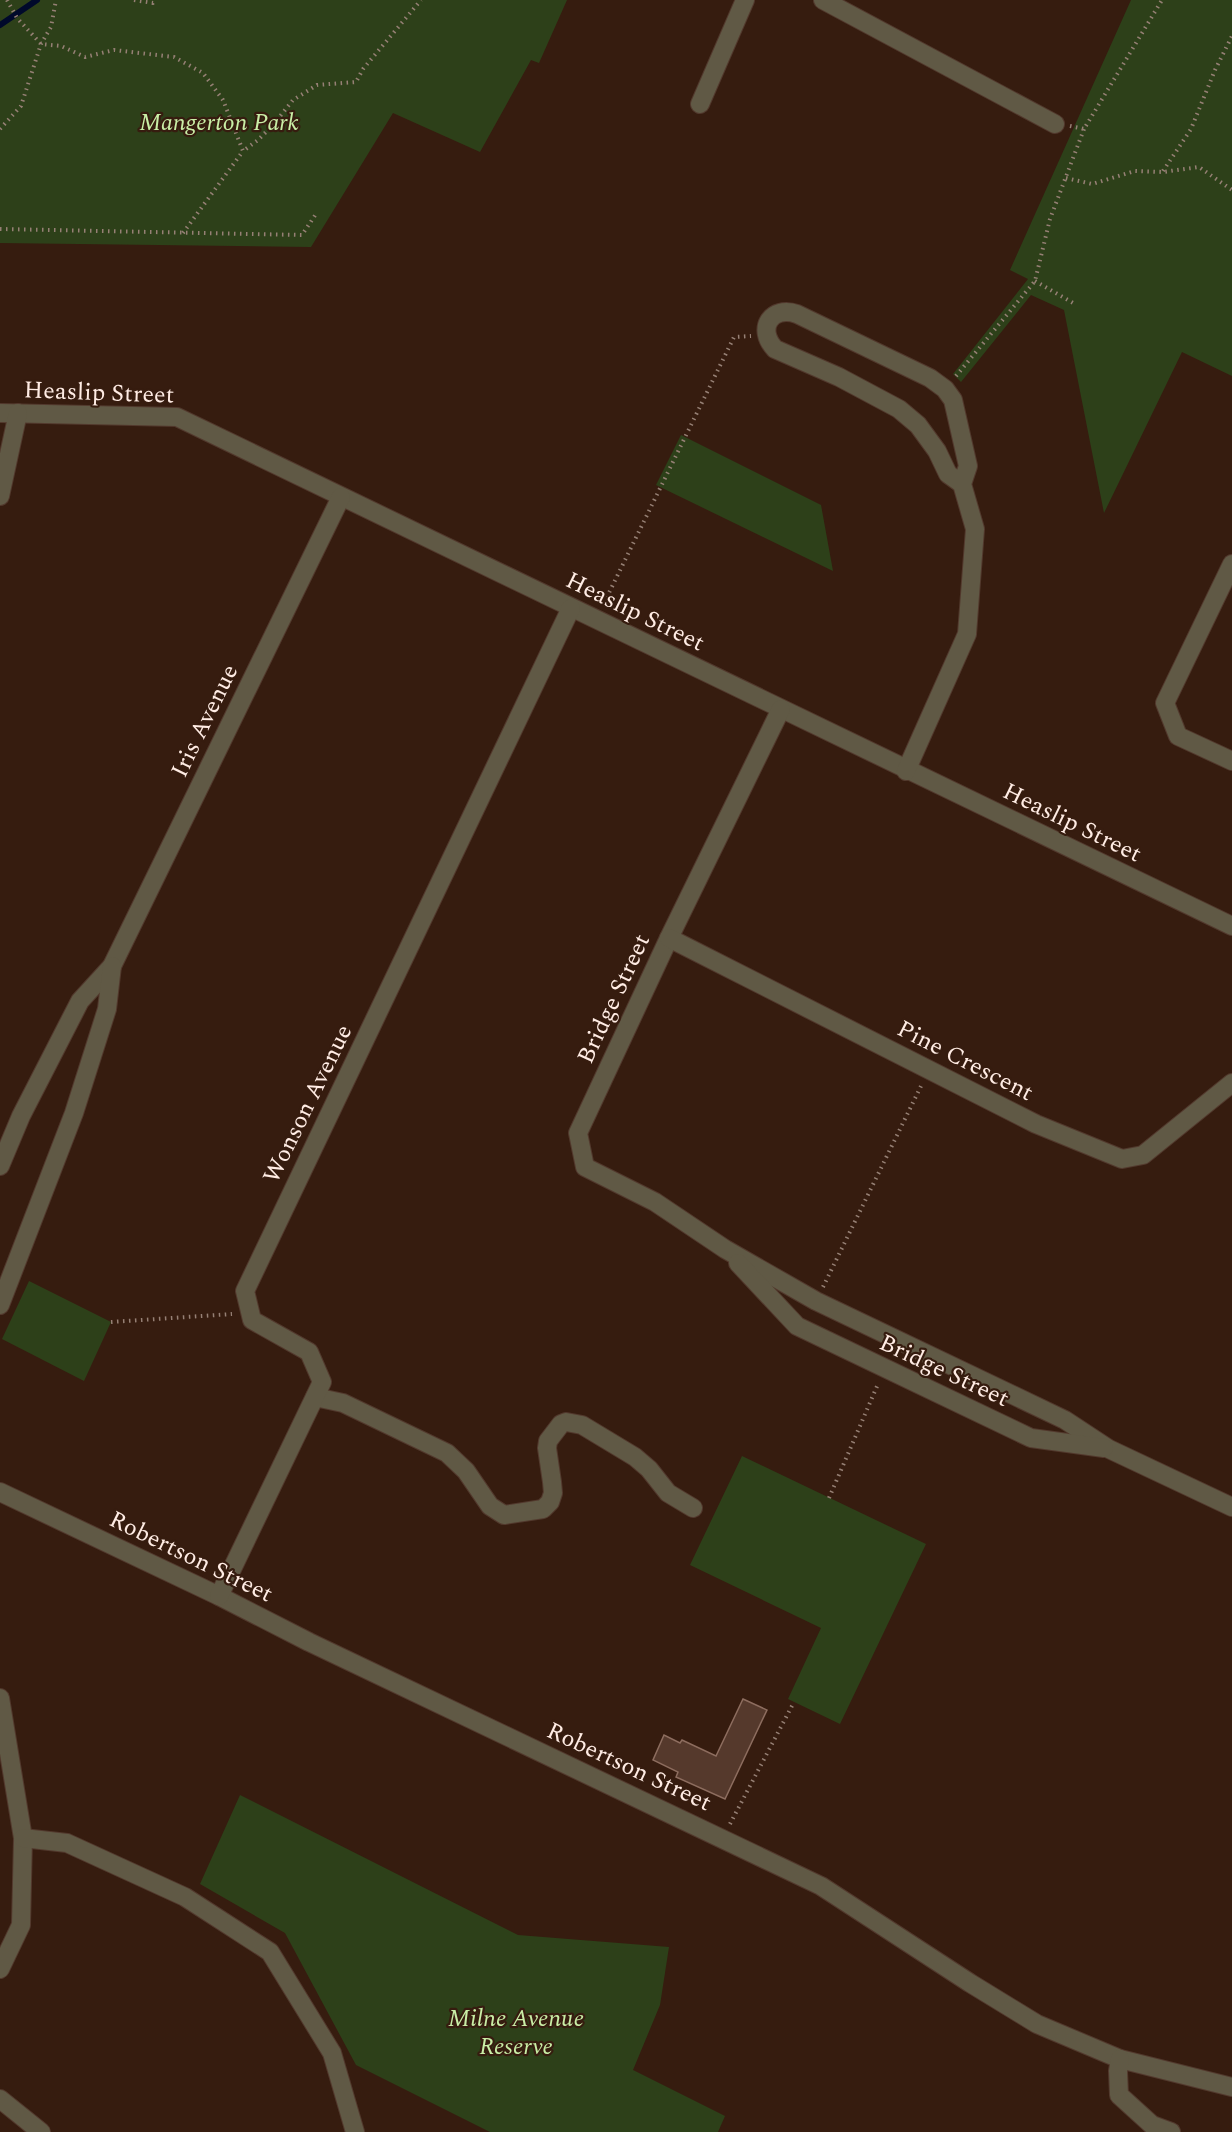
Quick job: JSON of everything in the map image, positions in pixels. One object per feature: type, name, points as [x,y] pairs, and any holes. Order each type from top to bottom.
[{"type":"street","points":[[700,104],[745,0]]},
{"type":"street","points":[[823,0],[1055,124]]},
{"type":"street","points":[[906,771],[967,634],[975,529],[962,484],[968,466],[953,400],[945,389],[930,378],[787,310],[771,317],[766,335],[775,349],[839,377],[899,409],[918,425],[937,452],[948,474],[962,484]]},
{"type":"street","points":[[0,496],[9,413]]},
{"type":"street","name":"Heaslip Street","points":[[9,413],[177,417],[906,771],[1232,926]]},
{"type":"street","name":"Iris Avenue","points":[[0,1166],[21,1116],[80,1001],[112,966],[341,497]]},
{"type":"street","points":[[1232,564],[1165,703],[1178,736],[1232,761]]},
{"type":"street","name":"Wonson Avenue","points":[[250,1312],[245,1290],[572,608]]},
{"type":"street","name":"Bridge Street","points":[[781,709],[669,938],[578,1133],[585,1167],[655,1202],[724,1249],[816,1301],[1065,1420],[1109,1449],[1232,1508]]},
{"type":"street","name":"Pine Crescent","points":[[669,938],[1036,1124],[1122,1159],[1143,1155],[1232,1083]]},
{"type":"street","name":"Iris Avenue","points":[[0,1305],[77,1103],[107,1009],[112,966]]},
{"type":"street","name":"Bridge Street","points":[[724,1249],[797,1326],[1031,1438],[1109,1449]]},
{"type":"street","points":[[219,1596],[322,1382],[309,1352],[252,1320],[250,1312]]},
{"type":"street","points":[[315,1397],[343,1403],[447,1453],[466,1471],[490,1506],[504,1515],[543,1509],[550,1502],[553,1493],[548,1441],[561,1424],[566,1422],[582,1425],[635,1457],[649,1469],[668,1492],[693,1508]]},
{"type":"street","name":"Robertson Street","points":[[0,1492],[821,1886],[1037,2024],[1120,2059],[1232,2087]]},
{"type":"street","points":[[0,1698],[7,1782],[23,1838],[21,1925],[0,1969]]},
{"type":"street","points":[[23,1838],[67,1843],[153,1882],[185,1897],[270,1952],[332,2053],[355,2132]]},
{"type":"street","points":[[1120,2059],[1119,2095],[1152,2124],[1171,2132]]},
{"type":"street","points":[[0,2099],[40,2132]]},
{"type":"path","points":[[7,0],[16,18],[41,44],[61,46],[85,57],[114,50],[174,57],[203,73],[223,100],[243,152]]},
{"type":"path","points":[[0,129],[21,106],[41,44],[51,27],[56,0]]},
{"type":"path","points":[[134,0],[153,3],[155,0]]},
{"type":"path","points":[[183,233],[243,152],[273,125],[293,100],[317,85],[356,82],[363,69],[421,0]]},
{"type":"path","points":[[945,389],[1035,281],[1050,219],[1084,129],[1162,0]]},
{"type":"path","points":[[1163,172],[1191,129],[1215,70],[1232,36]]},
{"type":"path","points":[[1055,124],[1084,129]]},
{"type":"path","points":[[1066,178],[1092,184],[1135,171],[1163,172],[1199,167],[1232,189]]},
{"type":"path","points":[[0,229],[302,235],[316,214]]},
{"type":"path","points":[[1035,281],[1075,304]]},
{"type":"path","points":[[596,620],[734,336],[766,335]]},
{"type":"path","points":[[816,1301],[928,1071]]},
{"type":"path","points":[[111,1322],[250,1312]]},
{"type":"path","points":[[829,1498],[884,1369]]},
{"type":"path","points":[[722,1838],[794,1702]]},
{"type":"green space","name":"Mangerton Park","points":[[0,0],[567,0],[539,63],[531,60],[480,152],[393,113],[311,247],[0,243]]},
{"type":"green space","points":[[1131,0],[1232,0],[1232,376],[1182,352],[1104,513],[1064,310],[1031,295],[961,382],[953,374],[1028,279],[1010,270]]},
{"type":"green space","points":[[681,435],[821,505],[833,571],[656,485]]},
{"type":"green space","points":[[29,1281],[111,1322],[84,1381],[2,1339]]},
{"type":"green space","points":[[742,1456],[926,1544],[840,1724],[788,1699],[821,1628],[690,1565]]},
{"type":"green space","name":"Milne Avenue Reserve","points":[[240,1795],[518,1935],[669,1947],[660,2005],[633,2070],[725,2116],[718,2132],[490,2132],[356,2065],[285,1933],[200,1884]]},
{"type":"building","points":[[743,1699],[767,1710],[725,1799],[676,1777],[678,1772],[653,1760],[664,1735],[680,1743],[682,1740],[716,1756]]},
{"type":"waterway","points":[[0,25],[37,0]]}]
